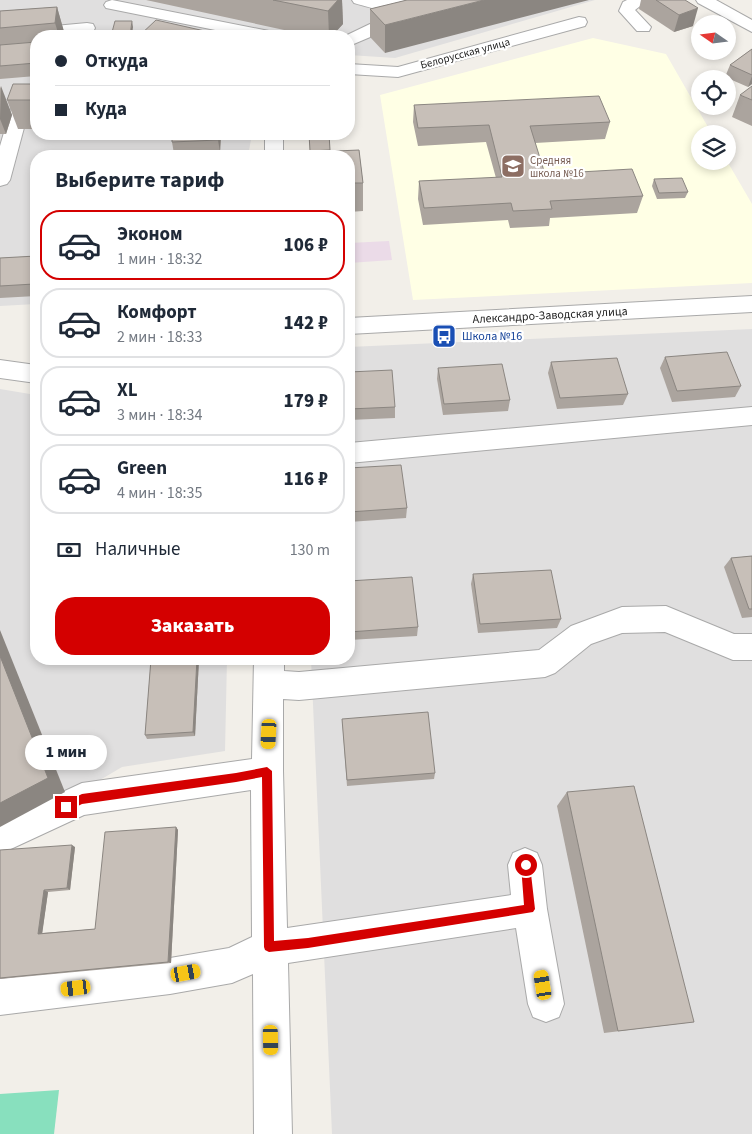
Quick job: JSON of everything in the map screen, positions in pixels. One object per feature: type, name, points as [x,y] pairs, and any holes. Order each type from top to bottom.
[{"type":"street","points":[[360,0],[391,6],[404,0]]},
{"type":"street","points":[[640,0],[629,5],[627,11],[642,27]]},
{"type":"street","points":[[704,0],[752,28]]},
{"type":"street","points":[[355,38],[376,28],[423,17]]},
{"type":"street","points":[[33,30],[98,18],[212,30]]},
{"type":"street","name":"Белорусская улица","points":[[355,69],[398,72],[579,22]]},
{"type":"street","points":[[0,36],[30,30]]},
{"type":"street","points":[[0,109],[24,101],[0,180]]},
{"type":"street","name":"Александро-Заводская улица","points":[[355,326],[752,304]]},
{"type":"street","points":[[0,369],[30,373]]},
{"type":"street","points":[[355,452],[752,416]]},
{"type":"street","points":[[273,1134],[267,771],[269,671],[299,686],[544,663],[581,635],[622,620],[666,619],[732,647],[752,647]]},
{"type":"street","points":[[0,838],[82,799],[236,778],[267,771]]},
{"type":"street","points":[[526,865],[530,909],[546,1004]]},
{"type":"street","points":[[0,997],[170,976],[232,965],[269,947],[308,943],[530,909]]},
{"type":"shaded area","points":[[0,0],[595,0],[395,58],[355,55],[355,30],[30,30],[30,140],[251,140],[249,150],[30,150],[30,304],[0,306]]},
{"type":"shaded area","points":[[593,38],[666,54],[691,97],[691,115],[701,115],[707,125],[691,125],[691,170],[732,170],[752,204],[752,283],[413,300],[380,95]]},
{"type":"shaded area","points":[[389,241],[392,260],[355,263],[355,243]]},
{"type":"shaded area","points":[[752,329],[752,1134],[332,1134],[311,665],[355,665],[355,347]]},
{"type":"shaded area","points":[[0,389],[30,394],[30,665],[227,665],[225,751],[122,767],[0,839]]},
{"type":"green space","points":[[59,1090],[54,1134],[0,1134],[0,1094]]},
{"type":"building","points":[[273,0],[338,0],[328,11]]},
{"type":"building","points":[[407,0],[484,0],[385,25],[370,9]]},
{"type":"building","points":[[656,0],[685,0],[698,8],[679,15]]},
{"type":"building","points":[[57,7],[55,23],[0,28],[0,11]]},
{"type":"building","points":[[156,20],[200,30],[145,30]]},
{"type":"building","points":[[115,21],[132,21],[131,30],[113,30]]},
{"type":"building","points":[[30,42],[30,64],[0,66],[0,45]]},
{"type":"building","points":[[752,49],[752,75],[730,65]]},
{"type":"building","points":[[13,84],[30,84],[30,100],[7,100]]},
{"type":"building","points":[[752,86],[752,100],[740,95]]},
{"type":"building","points":[[599,96],[610,122],[530,126],[545,174],[632,169],[643,196],[550,201],[552,209],[513,211],[511,203],[424,208],[419,181],[502,177],[489,125],[418,128],[414,105]]},
{"type":"building","points":[[172,140],[218,140],[172,142]]},
{"type":"building","points":[[309,140],[329,140],[330,150],[310,150]]},
{"type":"building","points":[[355,150],[359,150],[363,183],[355,183]]},
{"type":"building","points":[[682,178],[688,192],[659,193],[654,179]]},
{"type":"building","points":[[30,256],[30,284],[0,286],[0,258]]},
{"type":"building","points":[[727,352],[741,386],[677,391],[665,357]]},
{"type":"building","points":[[617,358],[628,394],[560,398],[551,362]]},
{"type":"building","points":[[502,364],[510,400],[444,404],[438,368]]},
{"type":"building","points":[[392,370],[395,407],[355,409],[355,372]]},
{"type":"building","points":[[401,465],[407,508],[355,512],[355,468]]},
{"type":"building","points":[[752,556],[752,609],[749,609],[731,558]]},
{"type":"building","points":[[551,570],[561,619],[480,624],[473,574]]},
{"type":"building","points":[[412,577],[418,627],[355,632],[355,581]]},
{"type":"building","points":[[0,656],[48,778],[0,803]]},
{"type":"building","points":[[151,665],[197,665],[193,732],[145,735]]},
{"type":"building","points":[[428,712],[435,773],[347,780],[342,719]]},
{"type":"building","points":[[634,786],[694,1022],[618,1031],[567,792]]},
{"type":"building","points":[[176,827],[168,962],[0,978],[0,850],[72,845],[67,888],[44,890],[38,934],[95,929],[105,832]]},
{"type":"place","name":"Средняя школа №16","points":[[513,166]]},
{"type":"place","name":"Школа №16","points":[[444,336]]},
{"type":"route","points":[[66,807],[82,799],[236,778],[267,771],[269,947],[308,943],[530,909],[526,865]]}]
